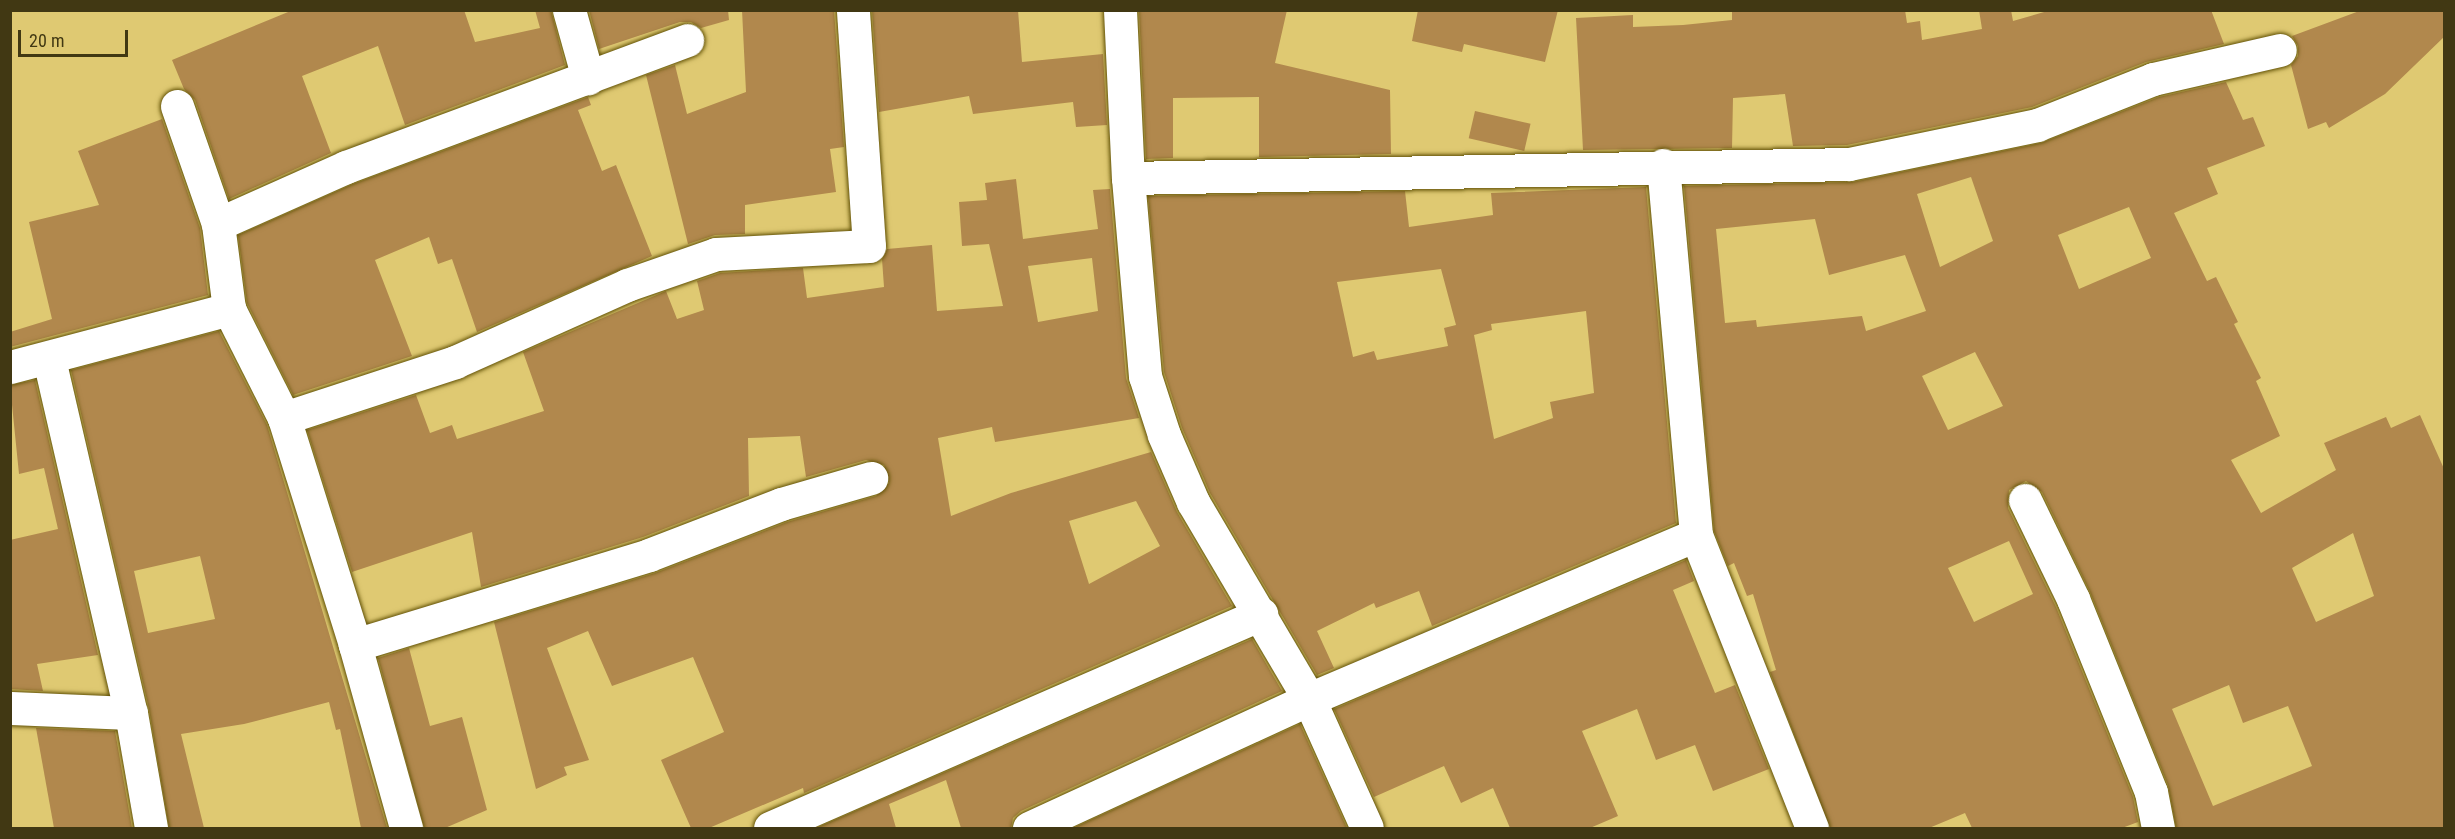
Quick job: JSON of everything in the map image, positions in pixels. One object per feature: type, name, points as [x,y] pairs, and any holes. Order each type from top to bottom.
[{"type":"street","points":[[569,10],[588,78]]},
{"type":"street","points":[[284,418],[455,362],[627,285],[716,254],[869,246],[853,10]]},
{"type":"street","points":[[1120,10],[1128,178],[1145,376],[1164,435],[1193,502],[1309,699],[1367,828]]},
{"type":"street","points":[[218,224],[346,167],[687,40]]},
{"type":"street","points":[[1128,178],[1663,165],[1849,164],[2037,125],[2153,79],[2280,50]]},
{"type":"street","points":[[177,106],[218,224],[229,309],[284,418],[355,645],[406,828]]},
{"type":"street","points":[[1663,165],[1696,535],[1812,828]]},
{"type":"street","points":[[10,367],[49,359],[229,309]]},
{"type":"street","points":[[49,359],[131,713],[151,828]]},
{"type":"street","points":[[355,645],[650,555],[781,504],[871,478]]},
{"type":"street","points":[[2025,500],[2078,609],[2151,792],[2158,828]]},
{"type":"street","points":[[1029,828],[1309,699],[1696,535]]},
{"type":"street","points":[[771,828],[1261,614]]},
{"type":"street","points":[[10,708],[131,713]]},
{"type":"building","points":[[293,10],[464,10],[475,42],[540,28],[535,10],[551,10],[565,65],[405,125],[378,46],[302,76],[331,153],[229,199],[195,100],[184,89],[172,60]]},
{"type":"building","points":[[589,10],[728,10],[729,20],[701,28],[691,22],[680,22],[599,49]]},
{"type":"building","points":[[742,10],[834,10],[844,147],[830,149],[836,192],[745,205],[745,234],[715,235],[688,244],[646,75],[675,65],[687,114],[746,92]]},
{"type":"building","points":[[872,10],[1018,10],[1022,62],[1103,54],[1107,125],[1076,127],[1073,102],[973,114],[969,96],[879,112]]},
{"type":"building","points":[[1139,10],[1287,10],[1275,63],[1390,90],[1391,154],[1259,157],[1259,97],[1173,98],[1173,158],[1146,159]]},
{"type":"building","points":[[1418,10],[1558,10],[1545,62],[1464,44],[1462,52],[1412,41]]},
{"type":"building","points":[[1732,10],[1905,10],[1907,23],[1920,21],[1922,40],[1982,29],[1979,10],[2011,10],[2013,21],[2051,10],[2211,10],[2224,44],[2146,62],[2032,107],[1847,145],[1793,146],[1785,94],[1733,98],[1732,148],[1583,150],[1576,18],[1633,15],[1633,27],[1683,25],[1732,20]]},
{"type":"building","points":[[2362,10],[2445,10],[2445,36],[2385,94],[2329,128],[2326,122],[2308,129],[2291,65],[2298,56],[2298,46],[2292,36]]},
{"type":"building","points":[[2226,82],[2243,120],[2253,117],[2265,146],[2207,168],[2218,194],[2174,213],[2207,281],[2216,277],[2238,322],[2234,324],[2261,378],[2256,381],[2280,436],[2231,460],[2261,513],[2336,470],[2324,443],[2386,417],[2391,428],[2420,415],[2445,471],[2445,828],[2176,828],[2168,785],[2090,592],[2042,492],[2026,481],[2009,490],[2008,508],[2056,607],[2133,797],[2138,822],[2122,828],[1972,828],[1965,813],[1929,828],[1830,828],[1770,672],[1776,670],[1753,594],[1747,596],[1734,563],[1728,566],[1714,531],[1684,186],[1853,182],[2041,143],[2159,97]],"holes":[[[1971,177],[1993,241],[1940,267],[1917,194]],[[2129,207],[2151,258],[2079,289],[2058,235]],[[1815,219],[1829,275],[1905,255],[1926,311],[1866,331],[1862,316],[1757,327],[1756,320],[1725,323],[1716,229]],[[1975,352],[2003,406],[1948,430],[1922,376]],[[2353,533],[2374,596],[2316,622],[2292,568]],[[2009,541],[2033,594],[1974,622],[1948,568]],[[2229,685],[2243,723],[2288,706],[2312,766],[2213,806],[2172,709]]]},
{"type":"building","points":[[588,97],[591,105],[578,110],[602,171],[616,165],[652,256],[477,332],[452,259],[438,264],[429,237],[375,260],[412,356],[293,395],[247,303],[238,235],[353,184]]},
{"type":"building","points":[[1475,111],[1531,124],[1524,151],[1469,138]]},
{"type":"building","points":[[162,119],[200,228],[208,295],[10,347],[10,332],[52,319],[29,222],[99,205],[78,151]]},
{"type":"building","points":[[1016,179],[1023,239],[1098,229],[1093,190],[1110,189],[1126,378],[1139,418],[995,442],[992,427],[938,438],[951,516],[1011,493],[1151,452],[1177,512],[1232,606],[804,793],[803,788],[709,828],[691,828],[661,760],[724,732],[693,657],[612,686],[588,631],[547,648],[589,760],[564,767],[567,775],[536,789],[494,622],[655,573],[787,522],[876,496],[889,483],[884,465],[866,460],[806,477],[800,436],[748,438],[749,496],[643,537],[481,587],[472,532],[352,572],[307,430],[416,395],[430,433],[452,425],[457,439],[544,411],[523,352],[666,291],[677,319],[704,310],[697,281],[720,273],[803,268],[807,298],[884,287],[882,259],[887,249],[932,245],[937,311],[1003,306],[989,244],[962,246],[959,202],[987,200],[985,183]],"holes":[[[1092,258],[1098,311],[1038,322],[1028,266]],[[1136,501],[1160,546],[1089,584],[1069,521]]]},
{"type":"building","points":[[1646,187],[1676,523],[1432,626],[1419,591],[1376,608],[1374,603],[1317,631],[1334,668],[1317,675],[1210,493],[1182,428],[1164,372],[1148,196],[1405,191],[1409,227],[1493,215],[1491,193]],"holes":[[[1441,269],[1456,325],[1444,328],[1448,346],[1377,360],[1374,351],[1353,357],[1337,282]],[[1586,311],[1594,393],[1550,402],[1553,418],[1494,439],[1474,335],[1492,330],[1491,324]]]},
{"type":"building","points":[[219,331],[267,425],[387,828],[361,828],[340,729],[336,730],[329,702],[244,724],[181,734],[204,828],[169,828],[149,709],[71,370]],"holes":[[[200,556],[215,619],[148,633],[134,571]]]},
{"type":"building","points":[[35,380],[98,655],[37,664],[43,691],[10,689],[10,540],[58,529],[44,468],[19,474],[10,385]]},
{"type":"building","points":[[1686,560],[1694,581],[1673,590],[1715,693],[1735,685],[1769,769],[1713,791],[1695,745],[1656,760],[1637,709],[1582,731],[1618,816],[1590,828],[1510,828],[1493,788],[1461,803],[1444,766],[1374,797],[1334,709]]},
{"type":"building","points":[[1252,639],[1282,691],[1021,811],[1013,818],[1011,828],[961,828],[946,780],[889,804],[896,828],[816,828]]},
{"type":"building","points":[[409,648],[430,726],[462,717],[487,810],[445,828],[424,828],[378,658]]},
{"type":"building","points":[[1300,724],[1347,828],[1073,828]]},
{"type":"building","points":[[36,728],[115,731],[132,828],[54,828]]}]
